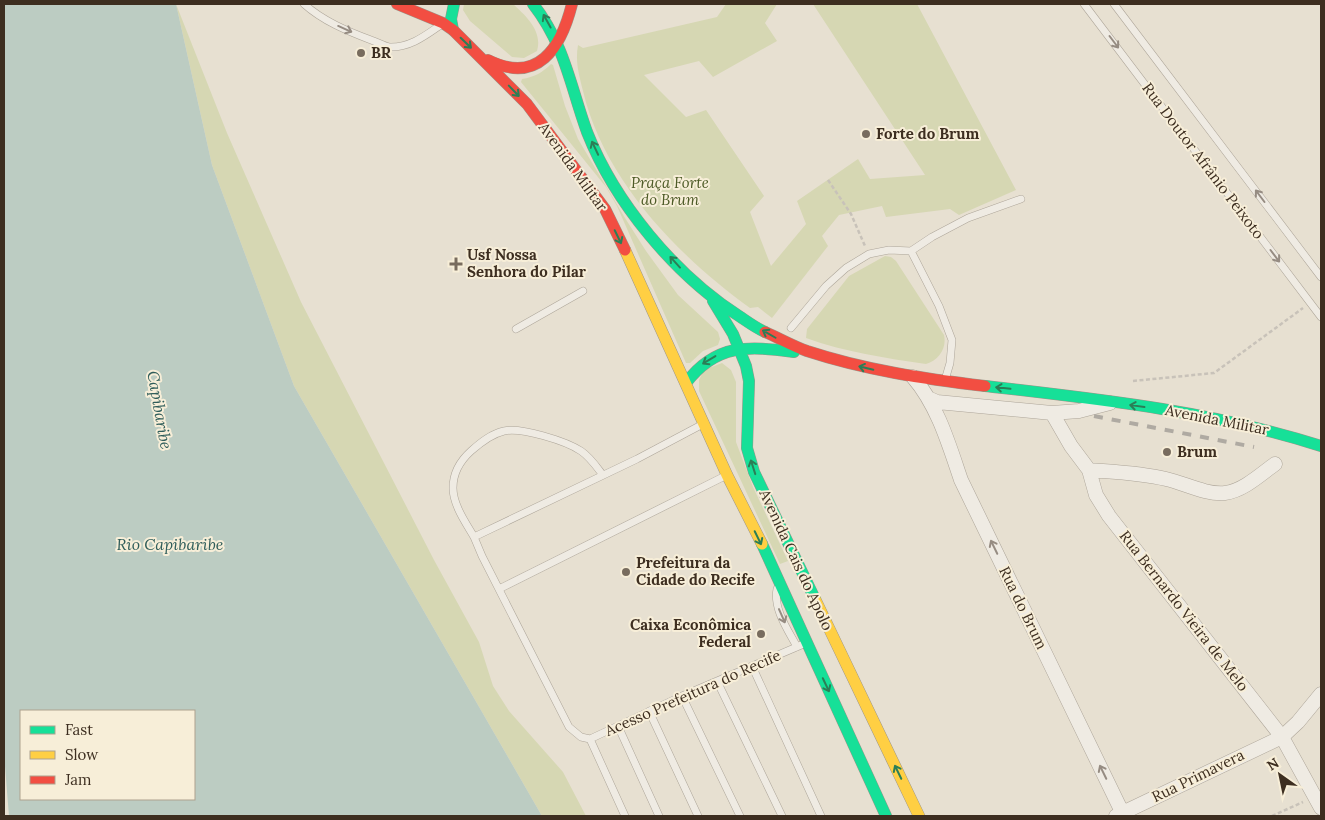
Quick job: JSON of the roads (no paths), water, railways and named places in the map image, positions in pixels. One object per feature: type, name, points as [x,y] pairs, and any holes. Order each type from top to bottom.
[{"type":"main road","name":"Avenida Militar","points":[[397,4],[442,23],[453,30],[527,104],[604,209],[686,383]]},
{"type":"main road","points":[[453,30],[451,19],[454,4]]},
{"type":"main road","name":"Avenida Militar","points":[[533,4],[543,14],[558,41],[571,84],[594,147],[618,191],[650,236],[710,296],[746,321],[780,341],[813,354],[865,368],[944,382],[1052,393],[1172,410],[1284,433],[1321,446]]},
{"type":"main road","points":[[480,56],[515,70],[531,68],[541,62],[558,41],[570,16],[572,4]]},
{"type":"main road","name":"Avenida Cais do Apolo","points":[[710,296],[740,348],[746,366],[749,380],[747,448],[754,472],[918,816]]},
{"type":"main road","name":"Avenida Militar","points":[[740,348],[813,354]]},
{"type":"main road","points":[[686,383],[693,372],[703,363],[715,356],[740,348]]},
{"type":"main road","name":"Avenida Cais do Apolo","points":[[686,383],[703,424],[780,584],[802,645],[886,816]]},
{"type":"street","points":[[914,377],[928,398]]},
{"type":"street","name":"Avenida Militar","points":[[928,398],[937,402],[1052,413],[1079,412],[1112,402]]},
{"type":"street","name":"Rua do Brum","points":[[928,398],[961,480],[1120,815]]},
{"type":"street","name":"Rua Bernardo Vieira de Melo","points":[[1052,413],[1071,446],[1089,470],[1096,495],[1109,516],[1282,736],[1318,802]]},
{"type":"street","points":[[1089,470],[1164,478],[1213,493],[1225,493],[1236,490],[1275,464]]},
{"type":"street","name":"Rua Primavera","points":[[1120,815],[1282,736],[1298,722],[1321,694]]},
{"type":"lane","points":[[304,4],[312,11],[341,28],[388,47],[406,45],[422,38],[442,23]]},
{"type":"lane","name":"Rua Doutor Afrânio Peixoto","points":[[1084,4],[1321,317]]},
{"type":"lane","name":"Rua Doutor Afrânio Peixoto","points":[[1114,4],[1321,277]]},
{"type":"lane","points":[[791,328],[826,286],[846,268],[869,254],[889,250],[910,251],[968,218],[1022,199]]},
{"type":"lane","points":[[910,251],[940,306],[952,340],[950,363],[944,382]]},
{"type":"lane","points":[[516,330],[583,291]]},
{"type":"lane","points":[[474,537],[703,424]]},
{"type":"lane","points":[[602,474],[581,451],[528,431],[506,430],[494,434],[481,442],[464,458],[455,473],[453,488],[455,500],[499,589],[727,475]]},
{"type":"lane","name":"Acesso Prefeitura do Recife","points":[[499,589],[569,727],[581,737],[590,739],[682,696],[802,645]]},
{"type":"lane","points":[[752,666],[821,816]]},
{"type":"lane","points":[[717,681],[782,816]]},
{"type":"lane","points":[[682,696],[740,816]]},
{"type":"lane","points":[[649,711],[698,816]]},
{"type":"lane","points":[[618,726],[659,816]]},
{"type":"lane","name":"Acesso Prefeitura do Recife","points":[[590,739],[625,816]]},
{"type":"water","name":"Rio Capibaribe","points":[[4,4],[176,4],[212,165],[294,386],[542,816],[9,816],[4,754]]},
{"type":"railway","points":[[1094,416],[1254,447]]},
{"type":"place","name":"BR","points":[[361,53]]},
{"type":"place","name":"Forte do Brum","points":[[866,134]]},
{"type":"place","name":"Usf Nossa Senhora do Pilar","points":[[456,264]]},
{"type":"place","name":"Brum","points":[[1167,452]]},
{"type":"place","name":"Prefeitura da Cidade do Recife","points":[[626,572]]},
{"type":"place","name":"Caixa Econômica Federal","points":[[761,634]]},
{"type":"park label","name":"Praça Forte do Brum","points":[[670,192]]},
{"type":"water label","name":"Capibaribe","points":[[160,410]]}]
